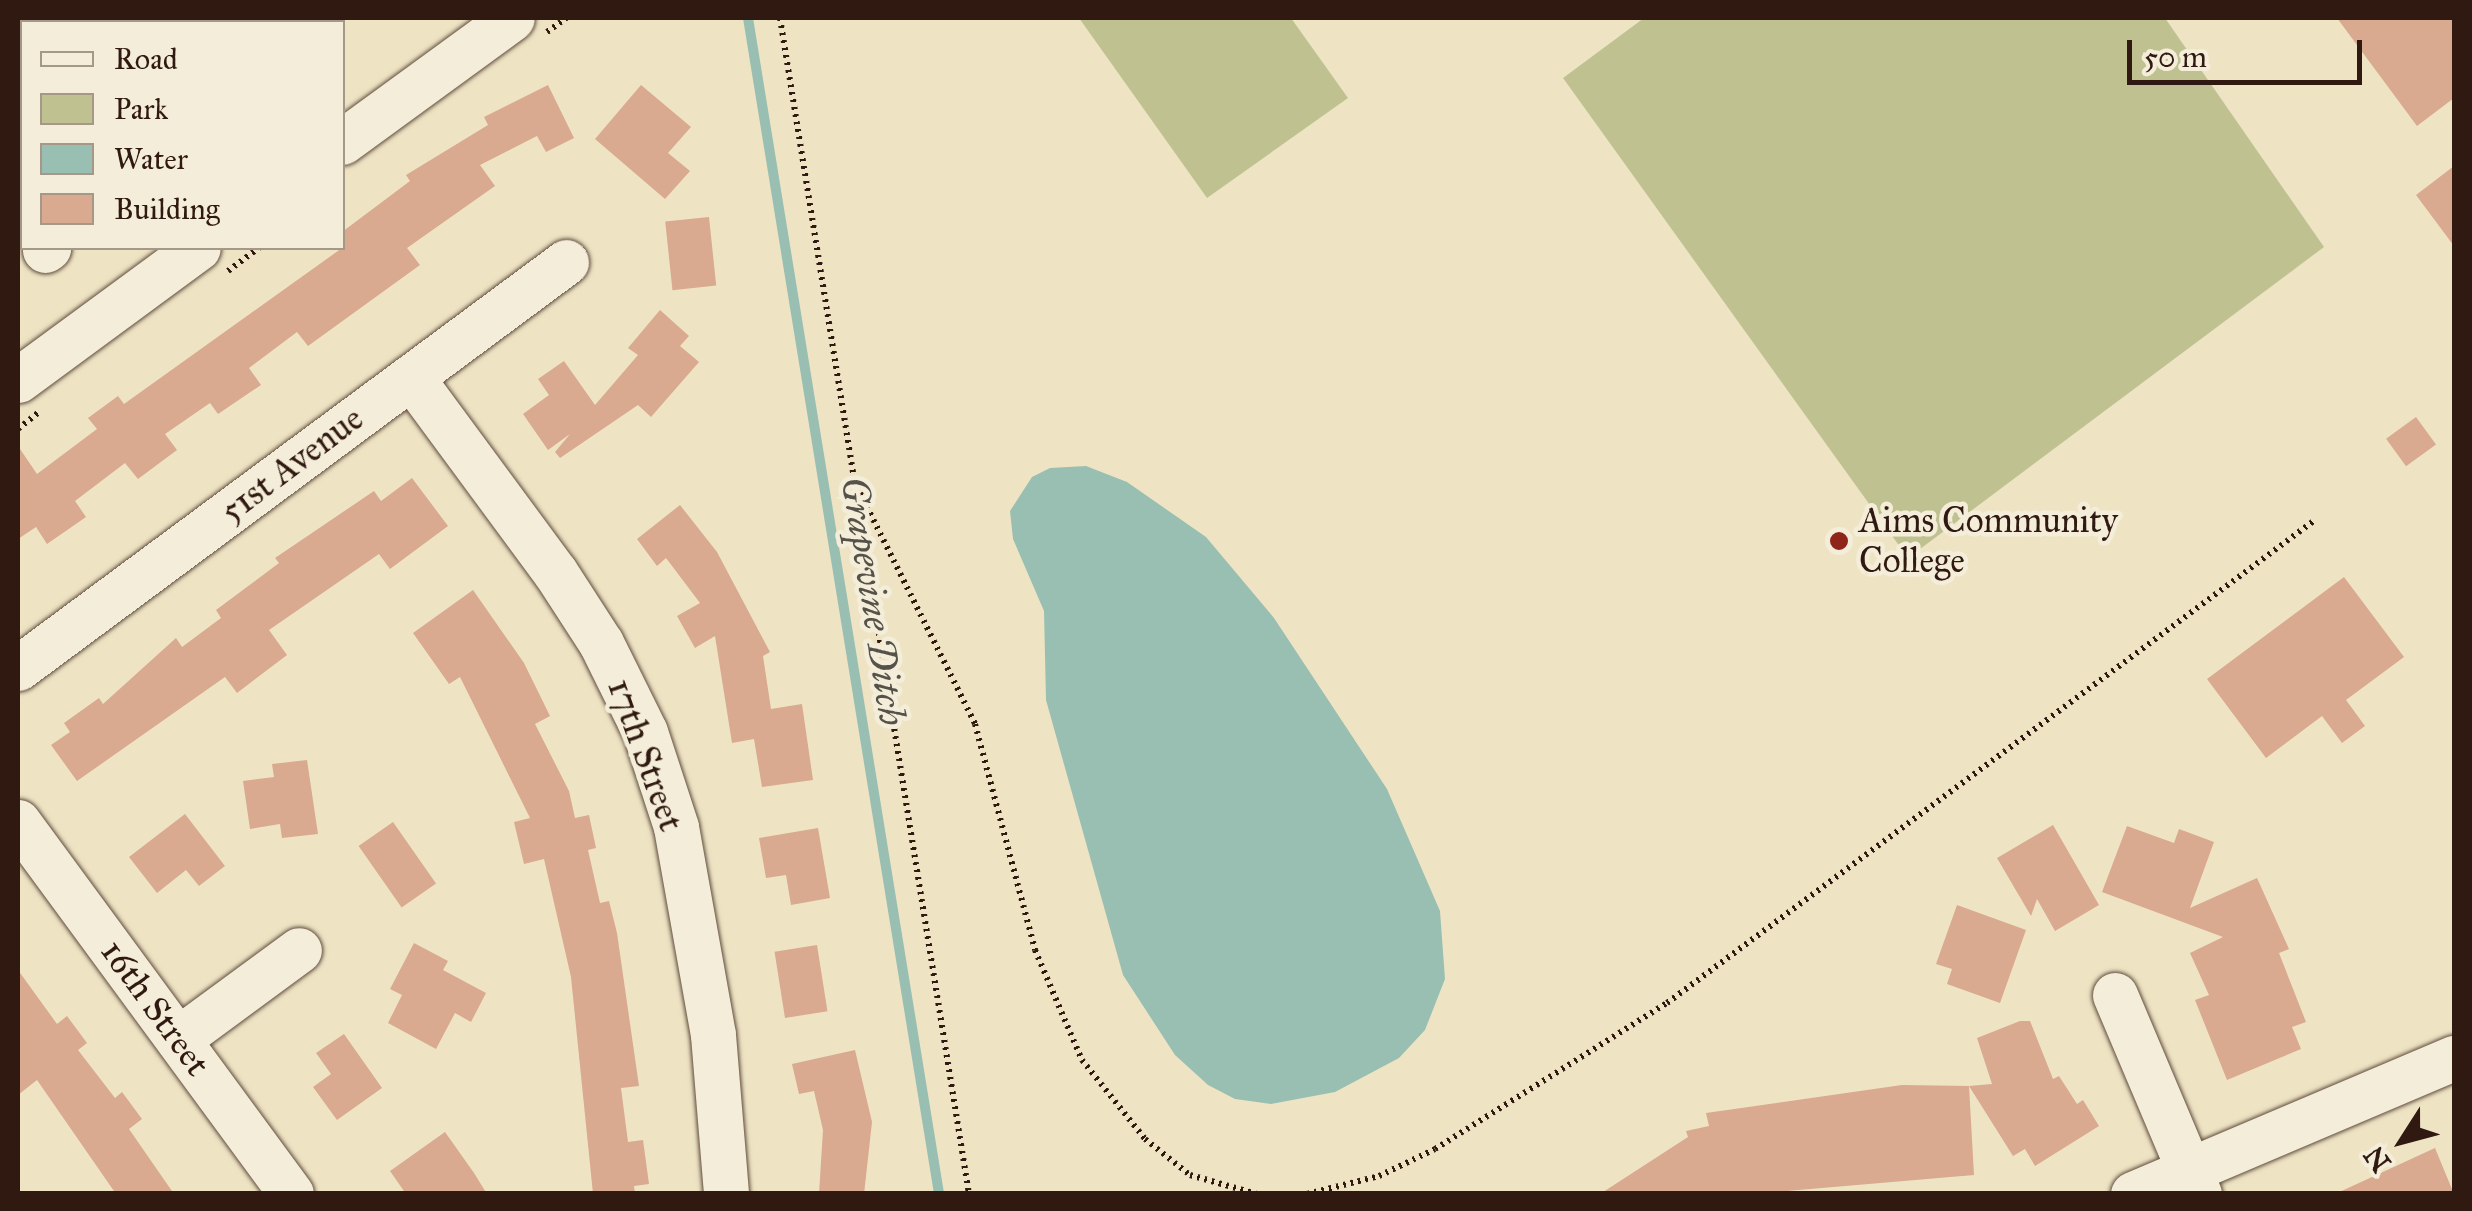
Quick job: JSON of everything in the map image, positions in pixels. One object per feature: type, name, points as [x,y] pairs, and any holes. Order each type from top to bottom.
[{"type":"street","points":[[345,140],[512,18]]},
{"type":"street","points":[[18,380],[195,250]]},
{"type":"street","name":"51st Avenue","points":[[18,668],[566,262]]},
{"type":"street","name":"17th Street","points":[[411,377],[602,642],[645,732],[676,827],[710,1016],[726,1194]]},
{"type":"street","name":"16th Street","points":[[18,822],[290,1194]]},
{"type":"street","points":[[178,1039],[299,950]]},
{"type":"street","points":[[2115,996],[2194,1182]]},
{"type":"street","points":[[2133,1194],[2194,1182],[2454,1058]]},
{"type":"path","points":[[780,18],[969,1194]]},
{"type":"path","points":[[857,488],[975,724],[1035,950],[1082,1060],[1145,1139],[1190,1174],[1257,1194]]},
{"type":"path","points":[[1307,1194],[1379,1176],[1436,1148],[1667,1003],[2314,520]]},
{"type":"green space","points":[[1079,18],[1291,18],[1348,98],[1207,198]]},
{"type":"green space","points":[[1644,18],[2165,18],[2324,247],[1908,558],[1563,78]]},
{"type":"water","points":[[1086,466],[1127,482],[1206,537],[1274,618],[1387,789],[1440,911],[1445,979],[1425,1030],[1399,1058],[1335,1092],[1271,1104],[1235,1099],[1208,1085],[1175,1055],[1123,975],[1046,700],[1044,611],[1013,539],[1010,511],[1032,477],[1050,468]]},
{"type":"building","points":[[2337,18],[2454,18],[2454,98],[2417,126]]},
{"type":"building","points":[[548,85],[574,138],[546,152],[537,136],[480,165],[495,186],[407,248],[420,265],[308,346],[297,332],[249,368],[261,385],[218,414],[210,403],[165,434],[177,450],[138,479],[125,463],[75,501],[86,517],[47,544],[36,527],[18,539],[18,446],[37,474],[97,429],[88,418],[118,396],[124,404],[339,250],[345,250],[345,230],[410,181],[406,175],[488,125],[484,117]]},
{"type":"building","points":[[641,85],[691,127],[668,153],[690,171],[665,199],[595,139]]},
{"type":"building","points":[[2454,166],[2454,246],[2416,195]]},
{"type":"building","points":[[709,217],[716,286],[672,290],[665,222]]},
{"type":"building","points":[[660,310],[689,336],[680,346],[699,362],[651,417],[638,405],[560,458],[555,452],[570,434],[548,450],[523,414],[549,395],[538,379],[564,361],[595,405],[638,355],[628,348]]},
{"type":"building","points":[[2416,417],[2436,445],[2406,466],[2386,439]]},
{"type":"building","points":[[412,478],[448,526],[390,569],[379,554],[269,630],[287,655],[237,693],[225,677],[77,781],[51,745],[70,732],[64,723],[99,698],[103,704],[176,638],[182,647],[221,618],[216,610],[279,563],[275,558],[374,491],[381,501]]},
{"type":"building","points":[[680,505],[717,552],[770,652],[763,656],[771,709],[802,704],[813,780],[762,787],[754,739],[732,743],[715,636],[695,648],[677,616],[700,603],[666,558],[657,566],[637,539]]},
{"type":"building","points":[[2344,577],[2404,657],[2346,700],[2365,726],[2342,743],[2322,716],[2266,758],[2207,679]]},
{"type":"building","points":[[473,590],[524,663],[550,716],[535,724],[569,791],[575,818],[589,815],[596,848],[588,850],[600,903],[609,901],[617,933],[639,1086],[621,1088],[628,1142],[643,1140],[649,1184],[634,1186],[635,1194],[593,1194],[571,977],[544,859],[524,864],[514,822],[530,818],[460,677],[449,684],[413,633]]},
{"type":"building","points":[[307,760],[318,834],[282,838],[280,824],[250,829],[243,781],[274,777],[272,764]]},
{"type":"building","points":[[185,814],[225,866],[199,886],[186,870],[157,893],[129,857]]},
{"type":"building","points":[[393,822],[436,883],[402,908],[359,846]]},
{"type":"building","points":[[2053,825],[2099,905],[2055,931],[2037,899],[2031,916],[1997,858]]},
{"type":"building","points":[[2127,826],[2174,843],[2179,829],[2214,842],[2190,908],[2257,878],[2289,949],[2279,953],[2306,1022],[2292,1027],[2301,1049],[2227,1080],[2195,1000],[2209,995],[2190,953],[2223,937],[2102,892]]},
{"type":"building","points":[[818,828],[830,898],[791,905],[786,875],[766,878],[759,838]]},
{"type":"building","points":[[1957,905],[2026,930],[2000,1003],[1947,984],[1952,969],[1936,964]]},
{"type":"building","points":[[414,943],[448,961],[443,970],[486,993],[471,1022],[455,1013],[436,1049],[388,1023],[402,995],[390,989]]},
{"type":"building","points":[[817,945],[827,1011],[785,1018],[775,952]]},
{"type":"building","points":[[18,970],[57,1024],[67,1016],[87,1043],[78,1050],[115,1098],[122,1092],[142,1119],[129,1129],[174,1194],[116,1194],[37,1080],[18,1095]]},
{"type":"building","points":[[2020,1021],[2030,1021],[2053,1079],[2059,1076],[2077,1104],[2083,1100],[2099,1126],[2035,1166],[2025,1149],[2013,1156],[1969,1086],[1992,1084],[1977,1038]]},
{"type":"building","points":[[344,1034],[382,1088],[337,1120],[313,1087],[331,1074],[316,1053]]},
{"type":"building","points":[[855,1050],[872,1122],[864,1194],[819,1194],[823,1130],[814,1091],[799,1094],[792,1064]]},
{"type":"building","points":[[1902,1085],[1969,1086],[1974,1175],[1752,1194],[1600,1194],[1688,1137],[1686,1131],[1709,1126],[1706,1113]]},
{"type":"building","points":[[445,1132],[487,1194],[406,1194],[390,1171]]},
{"type":"building","points":[[2435,1148],[2454,1194],[2335,1194]]},
{"type":"waterway","name":"Grapevine Ditch","points":[[748,18],[939,1194]]},
{"type":"place","name":"Aims Community College","points":[[1839,541]]}]
